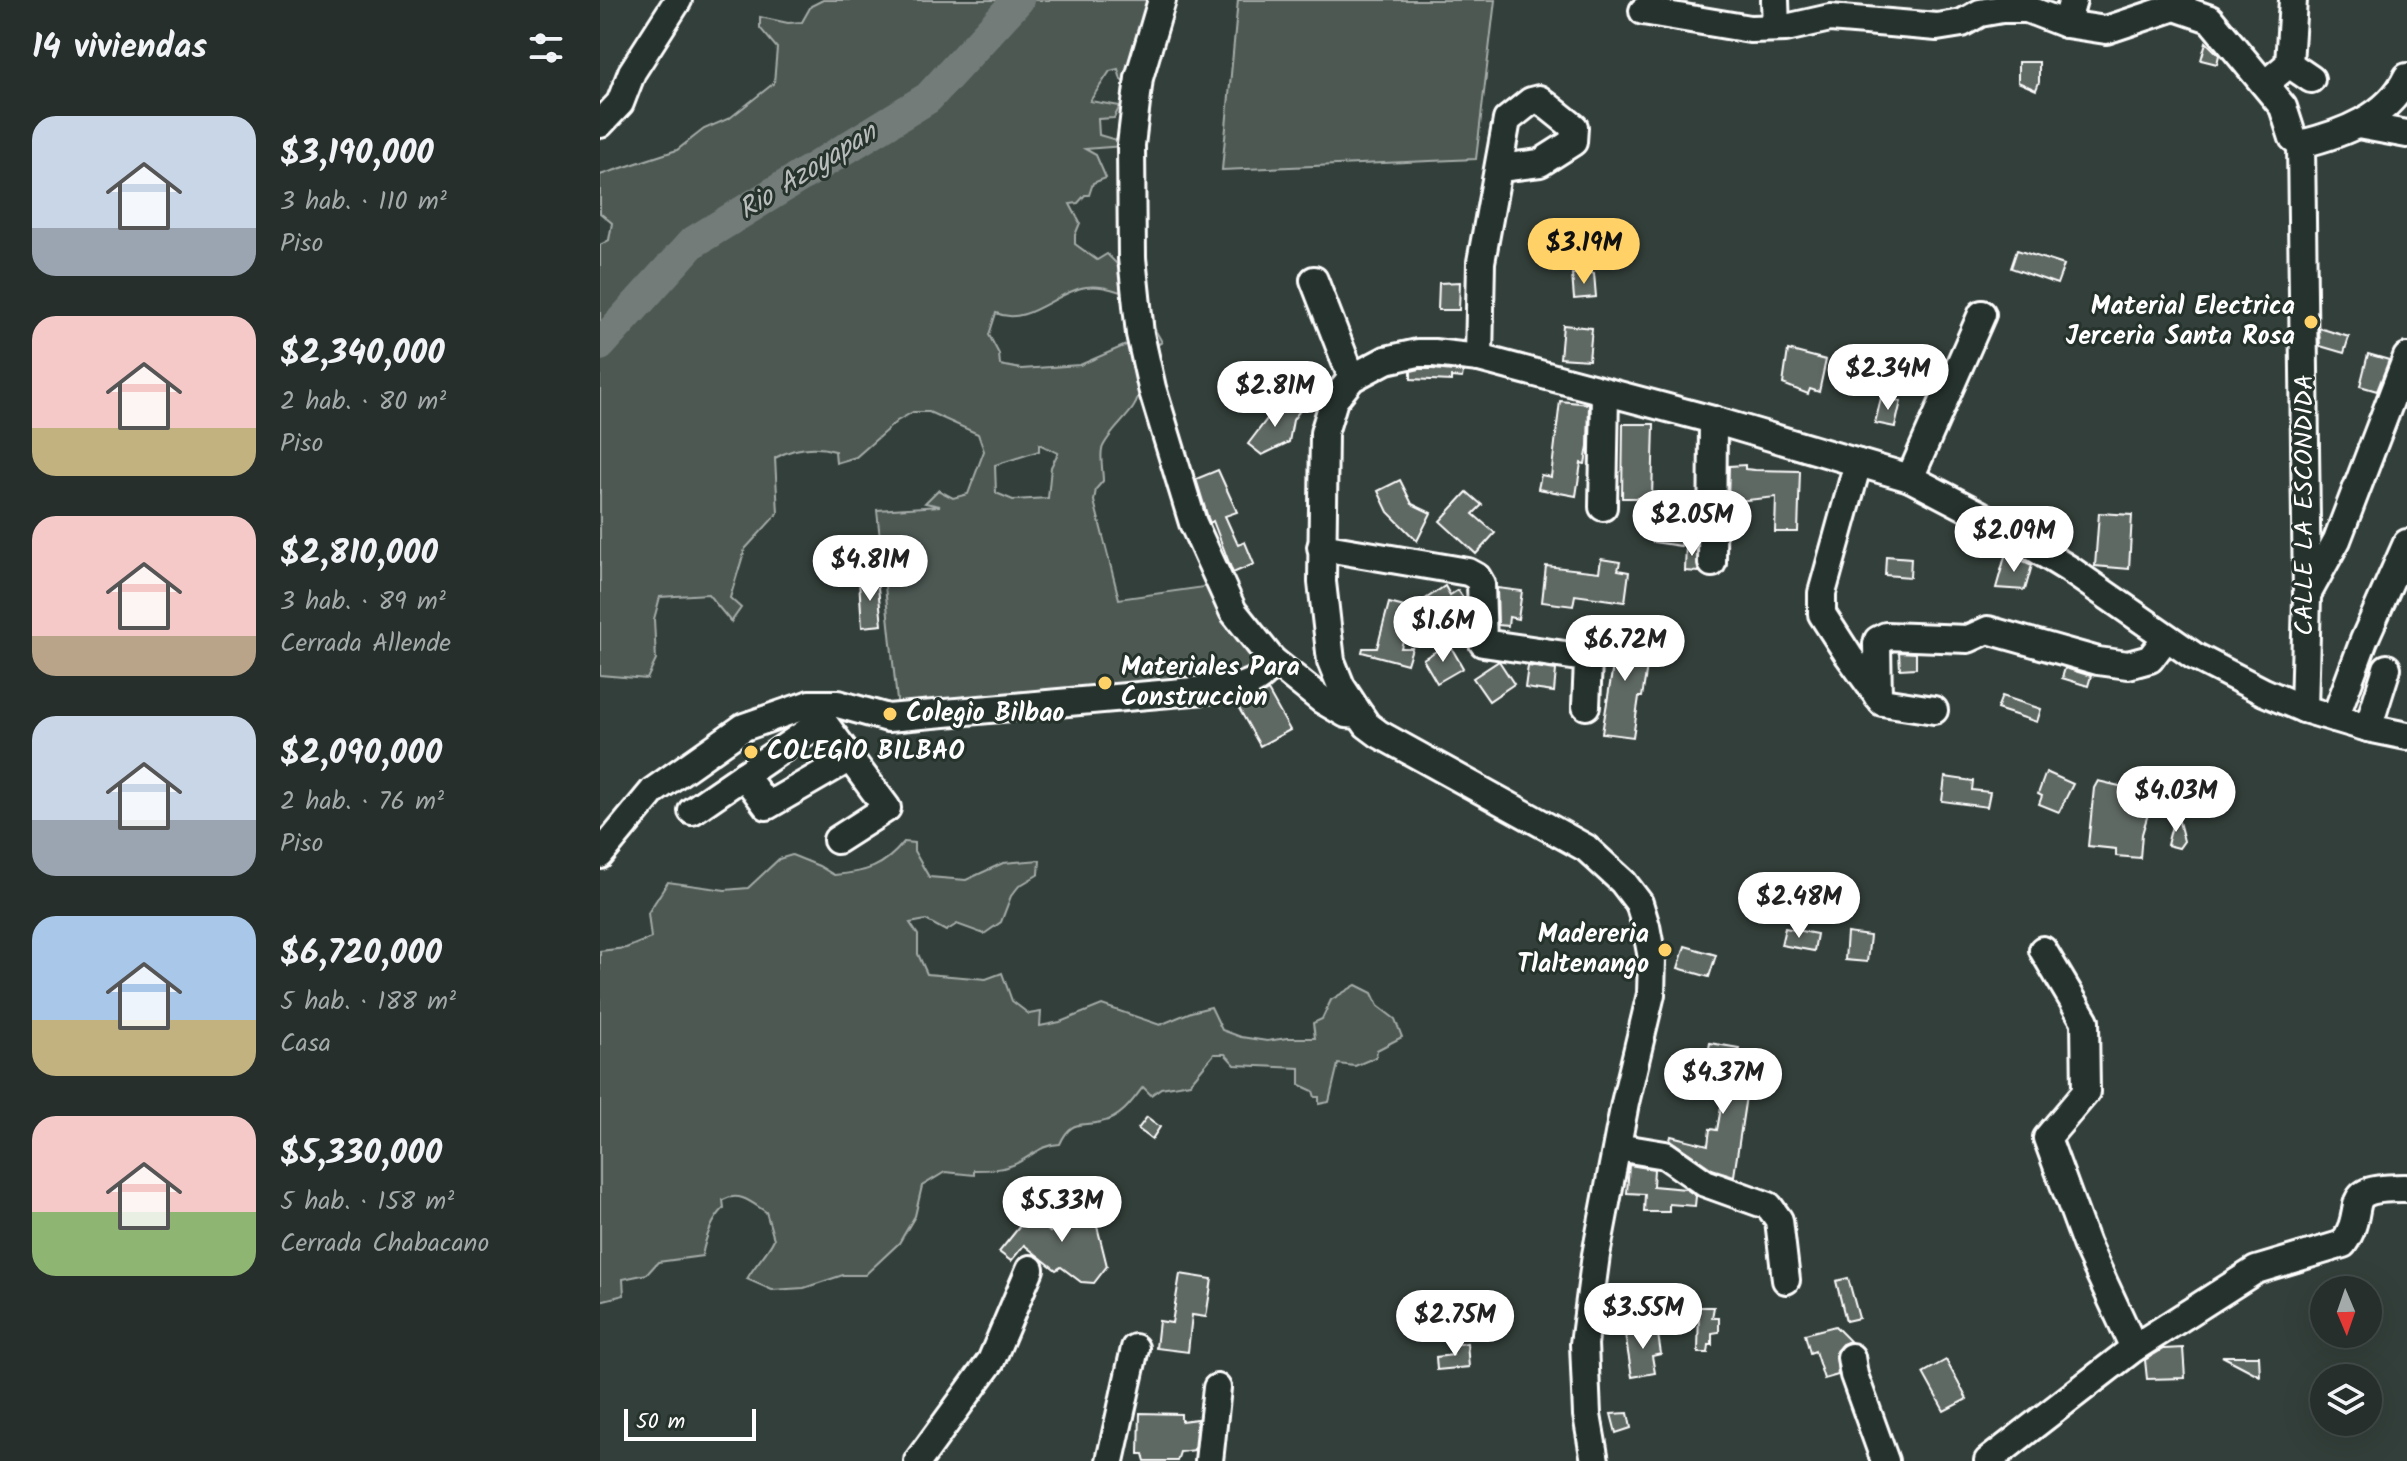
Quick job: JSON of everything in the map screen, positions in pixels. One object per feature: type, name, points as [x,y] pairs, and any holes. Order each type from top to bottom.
[{"type":"street","points":[[600,124],[620,103],[632,72],[678,0]]},
{"type":"street","points":[[1162,0],[1139,78],[1131,145],[1132,258],[1140,334],[1159,414],[1193,523],[1233,611],[1272,660],[1322,700],[1346,714],[1360,715]]},
{"type":"street","points":[[1775,0],[1776,28]]},
{"type":"street","points":[[2265,84],[2289,64],[2293,0]]},
{"type":"street","points":[[1643,11],[1750,29],[1776,28],[1864,10],[1937,27],[1962,23],[1979,6],[2002,9],[2027,5],[2069,12],[2106,30],[2125,12],[2175,4],[2210,19],[2283,107],[2293,138],[2301,144],[2358,125],[2391,103],[2407,77]]},
{"type":"street","points":[[2289,64],[2311,79]]},
{"type":"street","points":[[2358,125],[2407,134]]},
{"type":"street","name":"CALLE LA ESCONDIDA","points":[[2301,144],[2307,596],[2304,709]]},
{"type":"street","points":[[1479,358],[1481,262],[1500,168]]},
{"type":"street","points":[[1314,280],[1352,378]]},
{"type":"street","points":[[1910,478],[1982,314]]},
{"type":"street","points":[[1595,1461],[1587,1415],[1584,1344],[1596,1255],[1652,983],[1649,937],[1639,903],[1608,867],[1586,848],[1379,734],[1367,725],[1341,686],[1331,661],[1325,620],[1321,547],[1324,433],[1334,400],[1352,378],[1386,360],[1418,353],[1448,353],[1479,358],[1713,420],[1910,478],[1979,514],[2069,569],[2194,656],[2304,709],[2407,736]]},
{"type":"street","points":[[2307,596],[2337,540],[2407,357]]},
{"type":"street","points":[[1603,507],[1605,393]]},
{"type":"street","points":[[1712,563],[1713,420]]},
{"type":"street","points":[[1858,463],[1821,602],[1822,614],[1878,697],[1887,705],[1934,710]]},
{"type":"street","points":[[2335,718],[2364,640],[2407,543]]},
{"type":"street","points":[[1321,547],[1468,572],[1477,577],[1481,584],[1483,643],[1585,658],[1588,662],[1586,706]]},
{"type":"street","points":[[1878,697],[1877,644],[1886,636],[1968,639],[1988,630],[2098,661],[2128,665],[2150,659],[2166,638]]},
{"type":"street","points":[[600,855],[653,791],[744,727],[816,712],[838,704],[888,718],[1239,687],[1265,675],[1272,660]]},
{"type":"street","points":[[2368,728],[2387,668]]},
{"type":"street","points":[[816,712],[887,808],[837,840]]},
{"type":"street","points":[[692,811],[744,775],[816,712]]},
{"type":"street","points":[[744,775],[767,806],[850,758]]},
{"type":"street","points":[[2043,950],[2085,1021],[2086,1092],[2047,1138],[2086,1244],[2134,1348]]},
{"type":"street","points":[[1617,1147],[1665,1155],[1705,1183],[1769,1206],[1779,1220],[1786,1280]]},
{"type":"street","points":[[1988,1461],[2134,1348],[2256,1270],[2343,1244],[2349,1237],[2355,1203],[2360,1196],[2378,1187],[2407,1188]]},
{"type":"street","points":[[918,1461],[991,1361],[1030,1269]]},
{"type":"street","points":[[1110,1461],[1135,1348]]},
{"type":"street","points":[[1851,1357],[1854,1375],[1885,1461]]},
{"type":"street","points":[[1209,1461],[1217,1388]]},
{"type":"shaded area","points":[[823,0],[1168,0],[1129,86],[1121,80],[1118,69],[1110,71],[1090,101],[1120,106],[1114,118],[1098,119],[1099,135],[1123,142],[1123,146],[1085,149],[1096,155],[1106,178],[1093,183],[1089,195],[1078,203],[1070,204],[1080,223],[1075,244],[1097,260],[1107,254],[1116,263],[1128,285],[1124,293],[1086,287],[1019,316],[996,313],[989,335],[999,354],[1000,365],[1021,369],[1080,365],[1133,342],[1141,300],[1153,312],[1154,328],[1162,342],[1145,357],[1137,401],[1102,449],[1103,481],[1096,489],[1094,501],[1119,599],[1211,586],[1261,670],[1141,691],[898,710],[877,510],[940,506],[925,503],[938,490],[953,498],[968,494],[984,451],[978,434],[929,412],[913,412],[897,421],[856,457],[836,463],[835,451],[812,448],[797,449],[775,458],[778,513],[745,549],[730,598],[741,608],[731,622],[708,594],[660,597],[654,619],[656,660],[647,679],[600,675],[600,245],[609,240],[612,223],[600,213],[600,175],[677,150],[704,129],[730,118],[774,83],[777,48],[760,28],[760,17],[788,23],[802,22],[811,6]],"holes":[[[1039,444],[1058,453],[1051,467],[1048,498],[1013,500],[996,493],[995,465],[1039,451]]]},
{"type":"shaded area","points":[[1238,0],[1495,0],[1476,159],[1222,170]]},
{"type":"shaded area","points":[[904,842],[914,843],[914,851],[929,877],[966,880],[1003,863],[1040,860],[1039,874],[1019,886],[1011,896],[1001,922],[984,934],[957,924],[946,931],[926,920],[910,923],[918,935],[918,954],[927,974],[986,979],[1002,973],[1012,1001],[1029,1014],[1041,1012],[1040,1026],[1060,1022],[1102,1005],[1160,1025],[1211,1007],[1222,1030],[1241,1037],[1267,1041],[1315,1038],[1313,1023],[1322,1019],[1331,1000],[1356,985],[1372,993],[1378,1006],[1395,1019],[1402,1037],[1377,1050],[1376,1057],[1355,1066],[1338,1064],[1329,1102],[1319,1104],[1319,1097],[1315,1097],[1313,1091],[1300,1085],[1300,1068],[1235,1065],[1225,1054],[1214,1054],[1190,1083],[1161,1088],[1151,1095],[1143,1087],[1114,1117],[1072,1127],[1060,1144],[1041,1149],[1013,1165],[974,1170],[974,1175],[945,1172],[922,1186],[915,1216],[899,1243],[865,1275],[843,1275],[804,1288],[772,1290],[747,1279],[774,1239],[766,1212],[746,1199],[735,1197],[723,1200],[724,1208],[710,1230],[702,1256],[658,1262],[647,1274],[623,1279],[624,1295],[600,1301],[600,951],[626,948],[651,938],[648,913],[668,882],[725,890],[748,888],[779,859],[792,855],[834,875],[855,872],[881,863]]},
{"type":"building","points":[[2206,42],[2219,55],[2217,64],[2201,60]]},
{"type":"building","points":[[2018,62],[2039,62],[2036,90],[2018,82]]},
{"type":"building","points":[[2017,250],[2064,265],[2057,284],[2011,268]]},
{"type":"building","points":[[1594,273],[1596,297],[1574,299],[1572,274]]},
{"type":"building","points":[[1460,282],[1459,310],[1438,310],[1439,283]]},
{"type":"building","points":[[1563,325],[1592,328],[1589,360],[1560,358]]},
{"type":"building","points":[[2319,328],[2349,337],[2344,353],[2320,346]]},
{"type":"building","points":[[1788,350],[1826,360],[1819,392],[1810,389],[1808,394],[1783,384]]},
{"type":"building","points":[[2368,354],[2389,360],[2377,391],[2360,386]]},
{"type":"building","points":[[1411,371],[1463,372],[1462,378],[1451,377],[1451,381],[1411,379]]},
{"type":"building","points":[[1881,398],[1901,401],[1895,427],[1875,423]]},
{"type":"building","points":[[1560,401],[1589,404],[1588,446],[1585,464],[1581,463],[1576,496],[1538,489],[1541,475],[1551,477]]},
{"type":"building","points":[[1280,402],[1301,409],[1293,420],[1289,442],[1262,455],[1248,444]]},
{"type":"building","points":[[1623,424],[1654,424],[1652,498],[1622,498]]},
{"type":"building","points":[[1745,465],[1745,469],[1800,471],[1798,532],[1775,532],[1776,497],[1728,502],[1729,466]]},
{"type":"building","points":[[1218,470],[1237,512],[1225,516],[1238,545],[1245,542],[1254,564],[1233,573],[1213,521],[1210,523],[1208,518],[1196,479]]},
{"type":"building","points":[[1400,480],[1412,504],[1431,513],[1417,541],[1388,512],[1378,491]]},
{"type":"building","points":[[1467,492],[1482,505],[1473,514],[1495,533],[1476,554],[1440,521]]},
{"type":"building","points":[[2099,513],[2132,515],[2129,569],[2095,566]]},
{"type":"building","points":[[1656,518],[1685,522],[1681,546],[1653,542]]},
{"type":"building","points":[[1686,543],[1696,543],[1699,572],[1685,571]]},
{"type":"building","points":[[2006,553],[2032,565],[2025,590],[1996,588]]},
{"type":"building","points":[[1886,556],[1911,558],[1910,577],[1885,575]]},
{"type":"building","points":[[1601,559],[1620,562],[1618,570],[1629,572],[1625,602],[1575,595],[1573,606],[1542,602],[1546,566],[1599,572]]},
{"type":"building","points":[[877,578],[882,625],[862,627],[859,580]]},
{"type":"building","points":[[1445,586],[1450,595],[1458,590],[1466,602],[1466,613],[1439,630],[1421,602]]},
{"type":"building","points":[[1497,588],[1522,591],[1518,619],[1509,617],[1508,626],[1498,625]]},
{"type":"building","points":[[1389,603],[1412,609],[1401,648],[1412,648],[1407,664],[1362,652],[1363,648],[1377,648]]},
{"type":"building","points":[[1621,617],[1639,619],[1632,664],[1647,667],[1633,737],[1602,733]]},
{"type":"building","points":[[1443,647],[1451,647],[1463,668],[1437,683],[1423,659]]},
{"type":"building","points":[[1899,652],[1916,653],[1916,668],[1900,669]]},
{"type":"building","points":[[1499,661],[1514,684],[1489,701],[1473,678]]},
{"type":"building","points":[[1528,666],[1556,670],[1554,692],[1525,688]]},
{"type":"building","points":[[2065,668],[2091,676],[2088,686],[2062,678]]},
{"type":"building","points":[[1268,691],[1290,730],[1260,746],[1236,703],[1251,700]]},
{"type":"building","points":[[2002,696],[2041,709],[2037,722],[1997,709]]},
{"type":"building","points":[[2046,772],[2073,784],[2059,812],[2039,804],[2042,796],[2038,794]]},
{"type":"building","points":[[1945,777],[1973,781],[1972,790],[1990,792],[1987,807],[1942,801]]},
{"type":"building","points":[[2098,781],[2154,794],[2142,834],[2140,858],[2116,856],[2116,849],[2088,846],[2094,788]]},
{"type":"building","points":[[2176,810],[2184,841],[2179,848],[2167,845]]},
{"type":"building","points":[[1785,928],[1817,934],[1814,951],[1781,945]]},
{"type":"building","points":[[1847,933],[1870,936],[1867,962],[1845,960]]},
{"type":"building","points":[[1685,946],[1716,955],[1709,977],[1678,968]]},
{"type":"building","points":[[1710,1043],[1739,1048],[1737,1059],[1746,1061],[1739,1095],[1746,1096],[1734,1176],[1712,1169],[1670,1140],[1671,1136],[1708,1145],[1710,1129],[1717,1130],[1728,1069],[1706,1064]]},
{"type":"building","points":[[1147,1117],[1160,1127],[1152,1139],[1138,1129]]},
{"type":"building","points":[[1629,1165],[1654,1169],[1653,1186],[1686,1189],[1696,1196],[1695,1206],[1669,1204],[1669,1212],[1644,1212],[1645,1194],[1627,1193]]},
{"type":"building","points":[[1092,1206],[1107,1266],[1094,1283],[1081,1282],[1061,1267],[1056,1270],[1024,1245],[1011,1261],[999,1252],[1020,1226],[1011,1218],[1020,1208],[1050,1232],[1065,1208],[1082,1219]]},
{"type":"building","points":[[1180,1274],[1212,1279],[1206,1317],[1192,1315],[1188,1352],[1156,1348],[1159,1321],[1172,1323]]},
{"type":"building","points":[[1848,1278],[1859,1318],[1846,1321],[1836,1281]]},
{"type":"building","points":[[1699,1307],[1714,1307],[1712,1318],[1719,1318],[1719,1332],[1712,1333],[1708,1353],[1698,1353]]},
{"type":"building","points":[[1835,1326],[1850,1341],[1836,1351],[1838,1375],[1824,1379],[1815,1351],[1810,1353],[1805,1334]]},
{"type":"building","points":[[1657,1328],[1661,1354],[1652,1356],[1655,1373],[1632,1377],[1625,1334]]},
{"type":"building","points":[[1467,1343],[1469,1367],[1437,1370],[1436,1357],[1453,1355],[1452,1345]]},
{"type":"building","points":[[2183,1348],[2185,1378],[2147,1379],[2145,1360],[2163,1349]]},
{"type":"building","points":[[2222,1356],[2259,1356],[2260,1376]]},
{"type":"building","points":[[1946,1360],[1967,1399],[1944,1411],[1923,1373]]},
{"type":"building","points":[[1140,1413],[1181,1414],[1181,1421],[1197,1419],[1194,1450],[1180,1452],[1177,1461],[1145,1461],[1143,1454],[1139,1454]]},
{"type":"building","points":[[1628,1413],[1631,1428],[1616,1433],[1611,1414]]},
{"type":"waterway","name":"Rio Azoyapan","points":[[600,345],[692,243],[928,98],[1018,0]]},
{"type":"place","name":"Material Electrica Jerceria Santa Rosa","points":[[2311,322]]},
{"type":"place","name":"Materiales Para Construccion","points":[[1105,683]]},
{"type":"place","name":"Colegio Bilbao","points":[[890,714]]},
{"type":"place","name":"COLEGIO BILBAO","points":[[751,752]]},
{"type":"place","name":"Madereria Tlaltenango","points":[[1665,950]]}]
